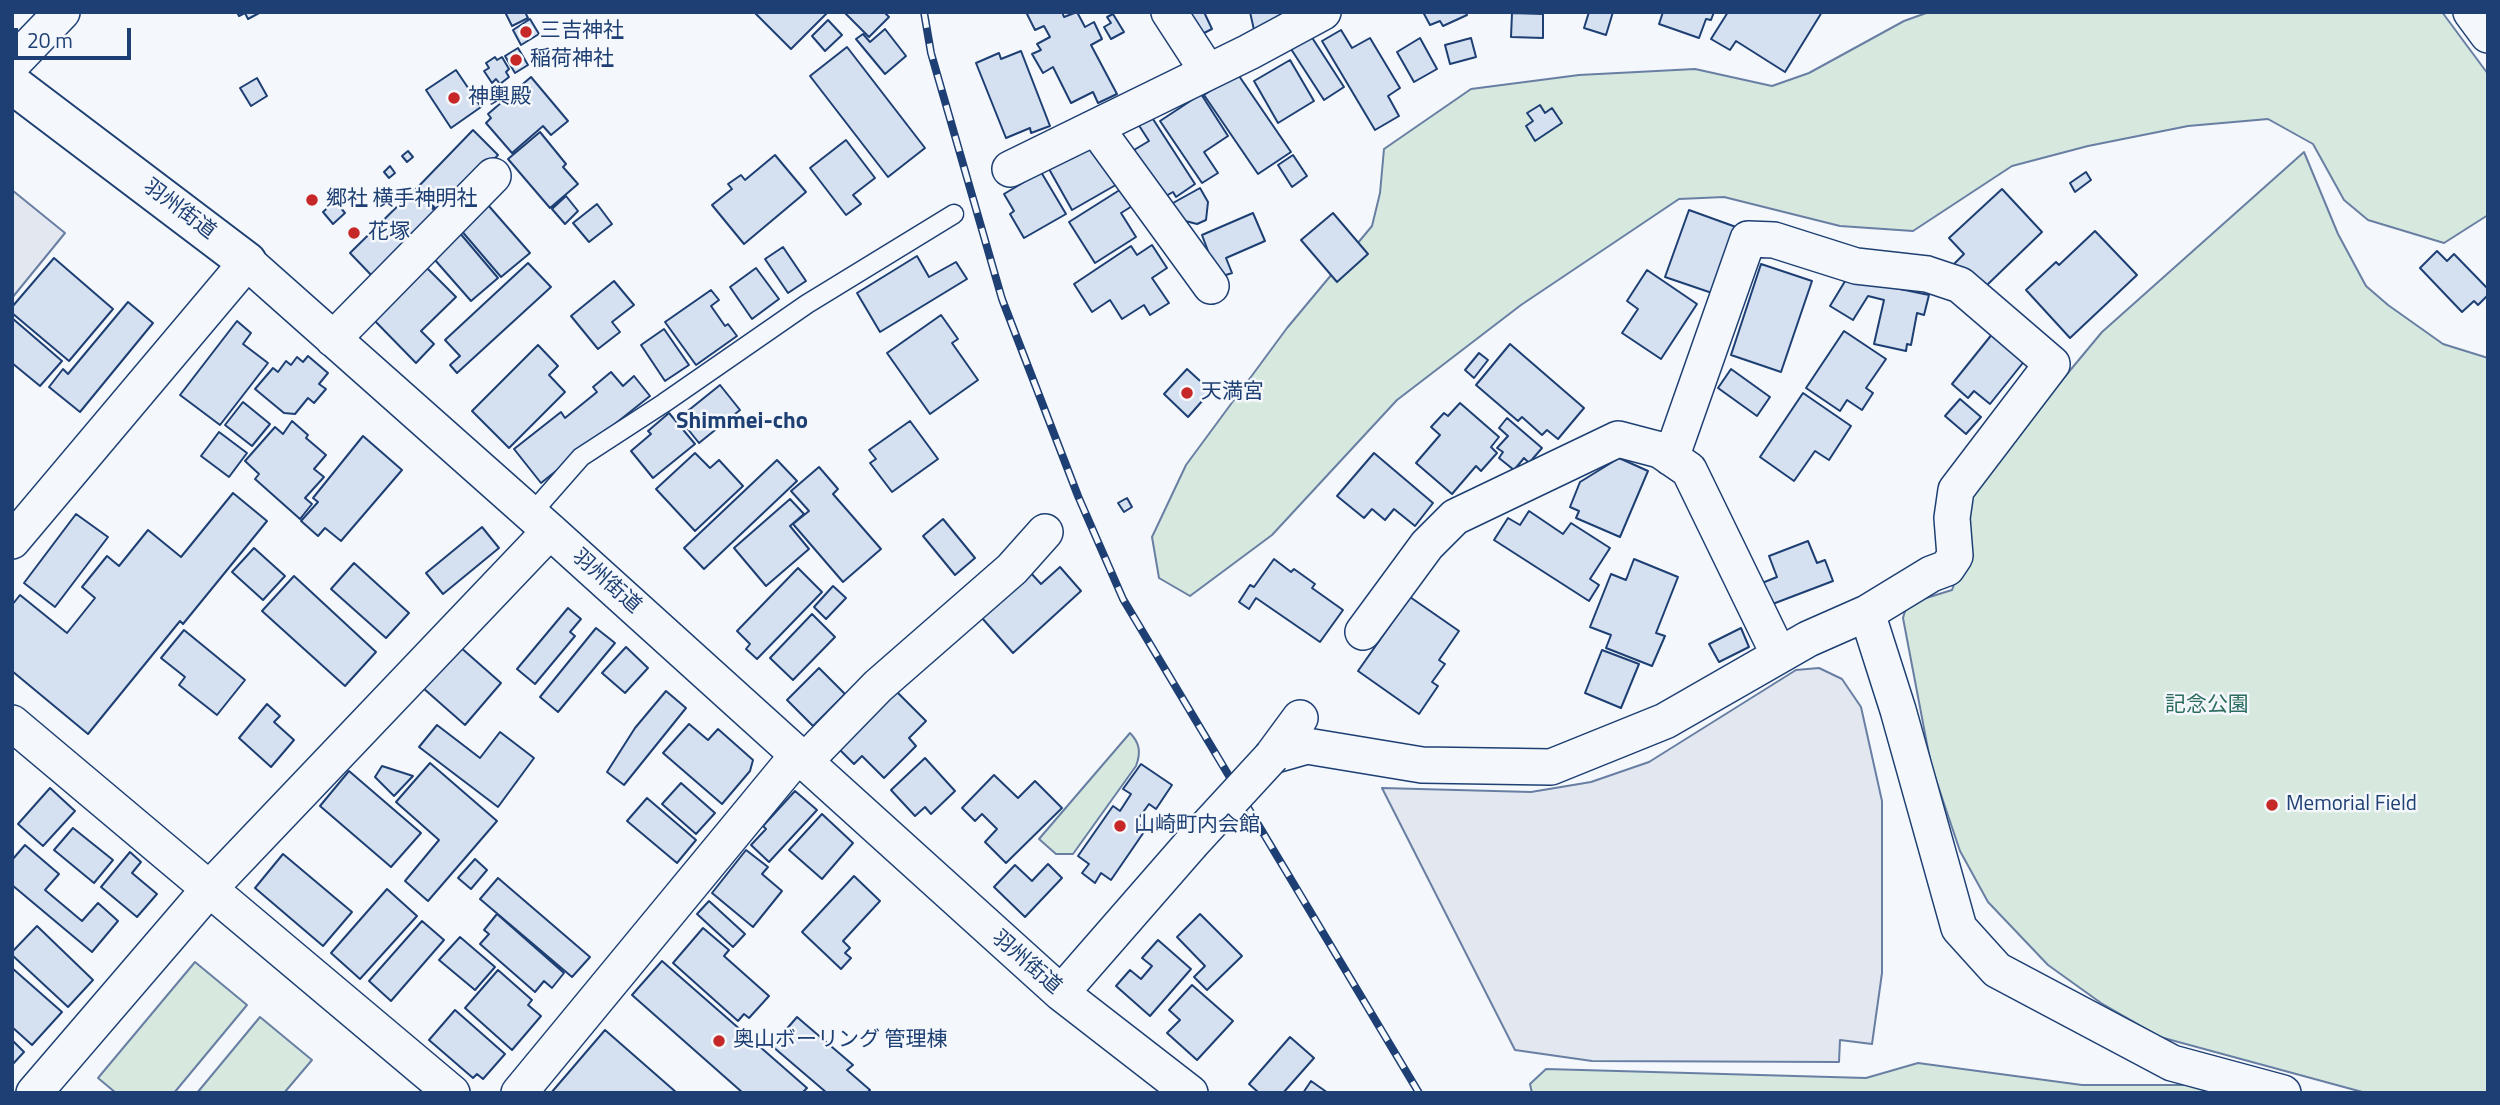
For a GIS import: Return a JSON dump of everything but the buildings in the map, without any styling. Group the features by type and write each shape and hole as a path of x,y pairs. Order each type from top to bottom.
{"street":[{"path":"12,64 62,12"},
{"path":"1169,12 1208,72"},
{"path":"1010,169 1323,12"},
{"path":"2471,12 2488,34"},
{"name":"羽州街道","path":"12,84 247,262 540,522 1061,993 1190,1093"},
{"path":"1096,128 1211,286"},
{"path":"333,339 494,176"},
{"path":"1272,756 1307,746 1422,765 1551,767 1665,721 1808,639 1867,613 1931,574 1947,568 1955,556 1952,518 1956,490 2052,364 1959,285 1927,274 1856,266 1774,240 1748,239 1671,458"},
{"path":"12,541 247,262"},
{"path":"1363,632 1427,545 1455,517 1618,439 1660,450 1689,470 1779,655"},
{"path":"34,1093 209,888 540,522"},
{"path":"519,1093 800,759 878,686 1012,569 1045,532"},
{"path":"1867,613 1898,710 1959,928 1997,970 2172,1063 2283,1093"},
{"path":"1061,993 1272,756 1300,718"},
{"path":"12,723 452,1093"}],"lane":[{"path":"540,522 581,457 807,304 954,214"}],"green space":[{"path":"1929,12 2442,12 2488,74 2488,215 2444,243 2368,220 2344,200 2313,144 2268,119 2188,126 2088,146 2012,166 1913,231 1840,226 1724,197 1679,199 1521,305 1397,400 1272,535 1190,596 1159,578 1152,537 1186,465 1287,328 1372,226 1380,193 1384,149 1471,89 1579,75 1695,69 1772,86 1809,73 1904,21"},
{"name":"記念公園","path":"2304,152 2338,234 2366,286 2443,344 2488,358 2488,1093 2366,1093 2160,1037 2101,1003 2048,965 1988,902 1960,851 1931,765 1903,618 1907,604 1952,590 1968,546 1966,493 2102,332"},
{"path":"1130,733 1139,748 1136,766 1073,854 1056,854 1039,839"},
{"path":"195,962 247,1005 174,1093 116,1093 98,1078"},
{"path":"260,1017 312,1060 284,1093 197,1093"},
{"path":"1918,1063 2082,1085 2192,1085 2211,1093 1532,1093 1530,1084 1546,1069 1866,1078"}],"shaded area":[{"path":"12,190 65,233 12,298"},
{"path":"1819,668 1842,679 1861,707 1882,801 1882,973 1872,1044 1840,1040 1839,1062 1592,1061 1515,1050 1382,788 1531,792 1591,782 1649,762 1796,670"}],"railway":[{"path":"924,12 931,53 1002,299 1078,496 1123,599 1419,1093"}],"place":[{"name":"三吉神社","path":"526,32"},
{"name":"稲荷神社","path":"516,60"},
{"name":"神輿殿","path":"454,98"},
{"name":"郷社 横手神明社","path":"312,200"},
{"name":"花塚","path":"354,233"},
{"name":"天満宮","path":"1187,393"},
{"name":"Memorial Field","path":"2272,805"},
{"name":"山崎町内会館","path":"1120,826"},
{"name":"奥山ボーリング 管理棟","path":"719,1041"}],"district":[{"name":"Shimmei-cho","path":"742,422"}]}
